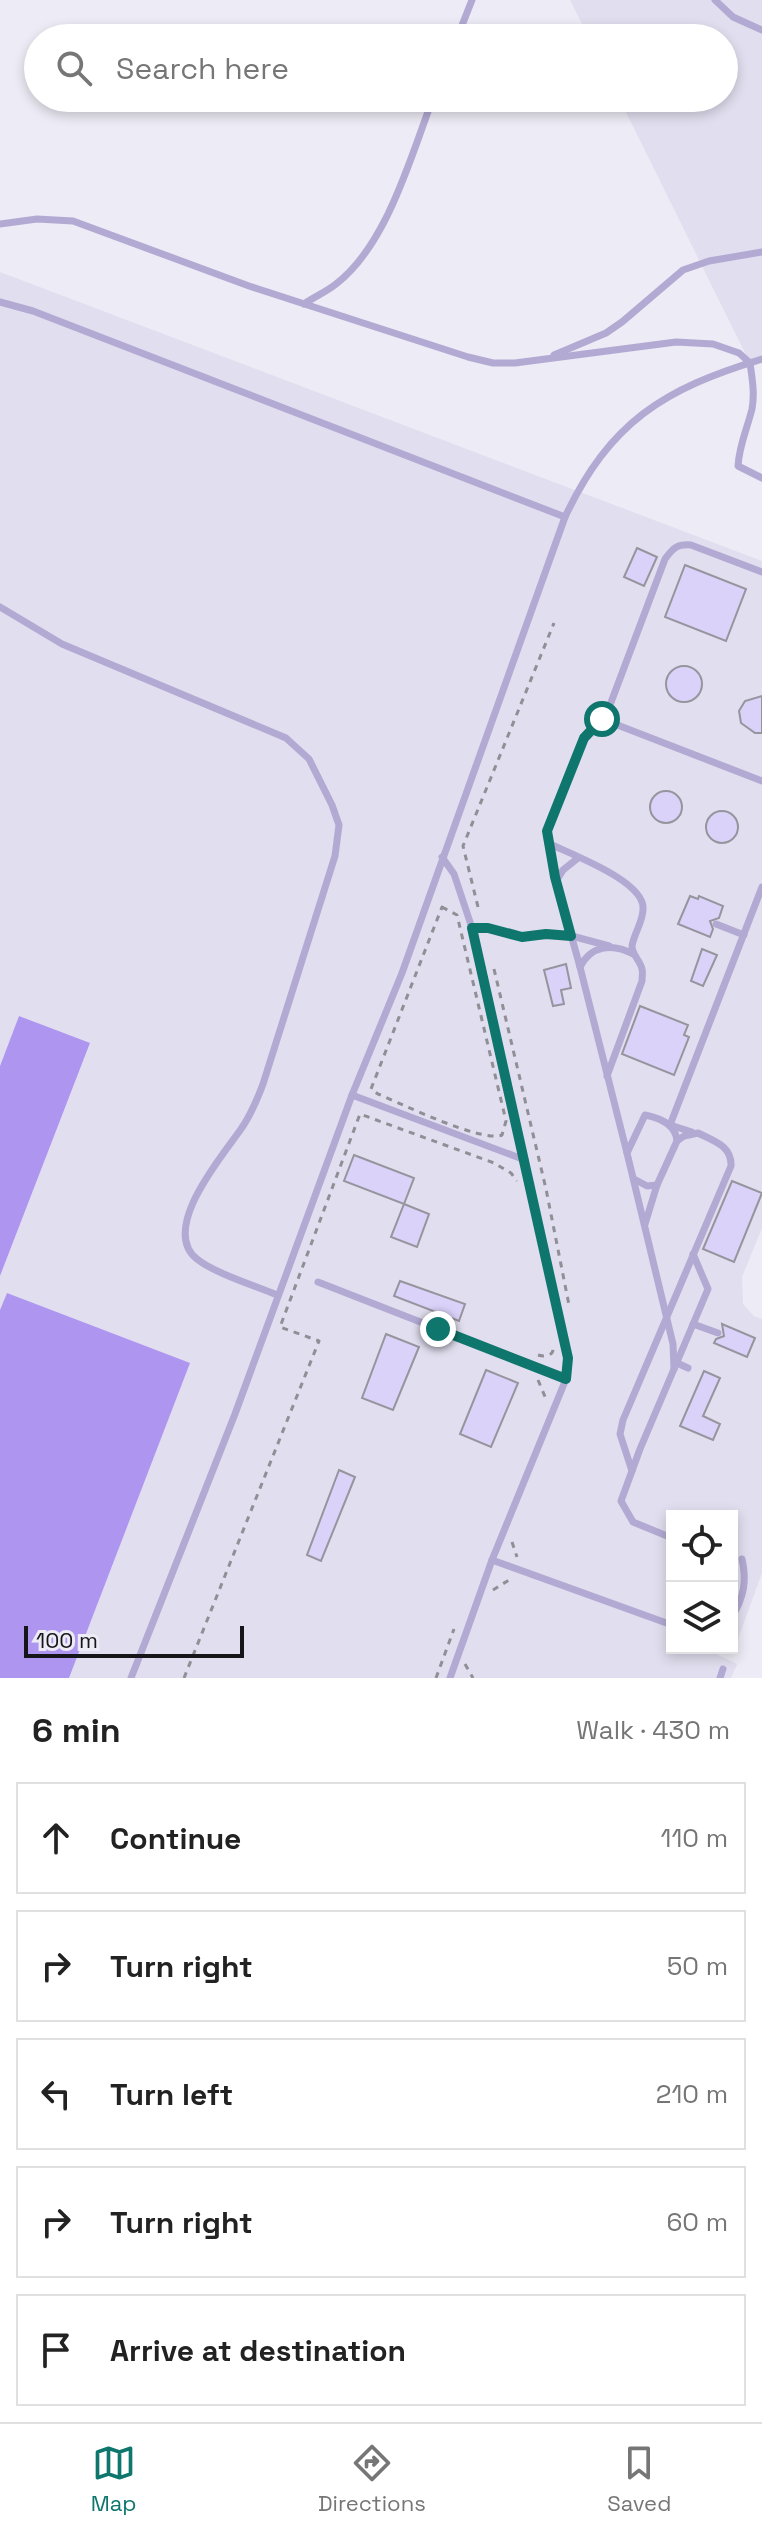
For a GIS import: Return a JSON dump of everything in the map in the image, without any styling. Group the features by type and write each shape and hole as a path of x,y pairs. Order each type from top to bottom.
{"lane":[{"path":"463,24 472,0"},
{"path":"715,0 733,17 762,30"},
{"path":"304,304 336,285 357,264 380,228 395,196 428,112"},
{"path":"0,224 37,219 73,221 304,304 493,363 676,342 713,344 739,353 750,363 754,392 739,449 738,466 762,478"},
{"path":"545,359 606,333 683,270 709,261 762,252"},
{"path":"0,302 33,311 565,517"},
{"path":"131,1678 235,1414 352,1095 402,973 565,517 601,455 626,428 676,391 699,379 762,359"},
{"path":"675,1366 645,1224 556,881 547,831 584,738 602,719 652,590 673,548 691,545 762,572"},
{"path":"0,607 62,644 286,738 309,759 332,805 339,825 335,856 256,1106 197,1193 191,1204 187,1225 188,1248 197,1259 277,1295"},
{"path":"602,719 762,781"},
{"path":"548,843 613,875 639,895 643,911 632,947 642,968 642,981 607,1076"},
{"path":"442,857 454,874 472,928 568,1358 566,1379 492,1560 450,1678"},
{"path":"556,881 563,870 578,858"},
{"path":"670,1125 762,887"},
{"path":"716,924 744,935"},
{"path":"472,928 522,937 546,934 571,936 633,954"},
{"path":"580,967 590,953 611,946"},
{"path":"352,1095 525,1160"},
{"path":"627,1153 645,1115 720,1144 731,1159 731,1166 666,1316 620,1434 632,1471"},
{"path":"645,1224 657,1185 677,1141 677,1135 670,1125"},
{"path":"677,1141 694,1133"},
{"path":"632,1178 647,1186 657,1185"},
{"path":"666,1536 633,1522 621,1501 708,1289 693,1253"},
{"path":"318,1282 566,1379"},
{"path":"693,1324 718,1333"},
{"path":"675,1366 688,1368"},
{"path":"738,1604 745,1588 746,1574 742,1559"},
{"path":"492,1560 666,1623"},
{"path":"720,1678 723,1669"}],"path":[{"path":"483,928 463,846 554,623"},
{"path":"442,907 457,915 506,1121 502,1135 494,1138 371,1089 442,907"},
{"path":"493,968 546,1189 570,1313"},
{"path":"184,1678 319,1341"},
{"path":"492,1594 494,1589 509,1580 519,1580 526,1562 515,1555 513,1535"},
{"path":"466,1659 465,1664 473,1678"}],"shaded area":[{"path":"570,0 762,0 762,359 750,363 626,112 738,112 738,24 582,24"},
{"path":"0,272 762,561 762,1228 742,1277 743,1304 754,1316 762,1319 762,1573 738,1639 738,1510 666,1510 666,1654 716,1654 737,1664 731,1678 69,1678 189,1364 7,1293 0,1310 0,1276 90,1044 19,1016 0,1066"},
{"path":"19,1016 90,1043 0,1276 0,1066"},
{"path":"7,1293 190,1363 69,1678 0,1678 0,1310"}],"building":[{"path":"637,548 657,557 644,586 624,577"},
{"path":"685,565 746,589 726,641 665,617"},
{"path":"684,666 697,671 702,684 697,697 684,702 671,697 666,684 671,671"},
{"path":"762,696 762,733 755,733 741,723 739,711 745,701"},
{"path":"666,791 677,796 682,807 677,818 666,823 655,818 650,807 655,796"},
{"path":"722,811 733,816 738,827 733,838 722,843 711,838 706,827 711,816"},
{"path":"690,896 698,899 699,896 723,906 719,918 710,921 713,929 710,937 678,924"},
{"path":"702,949 717,955 703,986 691,981"},
{"path":"566,964 571,988 561,990 564,1004 553,1006 544,970"},
{"path":"640,1006 688,1025 684,1035 689,1037 674,1075 622,1054"},
{"path":"354,1155 414,1178 404,1204 344,1181"},
{"path":"732,1181 762,1193 734,1262 703,1249"},
{"path":"404,1204 429,1214 417,1247 391,1237"},
{"path":"400,1281 465,1304 459,1321 394,1296"},
{"path":"722,1324 755,1338 747,1357 714,1343 724,1336"},
{"path":"386,1334 419,1347 393,1410 362,1398"},
{"path":"486,1370 518,1383 491,1447 460,1434"},
{"path":"704,1371 720,1378 703,1416 720,1424 713,1440 680,1426"},
{"path":"339,1470 355,1477 321,1561 307,1555"}],"route":[{"path":"438,1329 566,1379 568,1358 472,928 488,928 522,937 546,934 571,936 555,877 547,831 584,738 602,719"}]}
